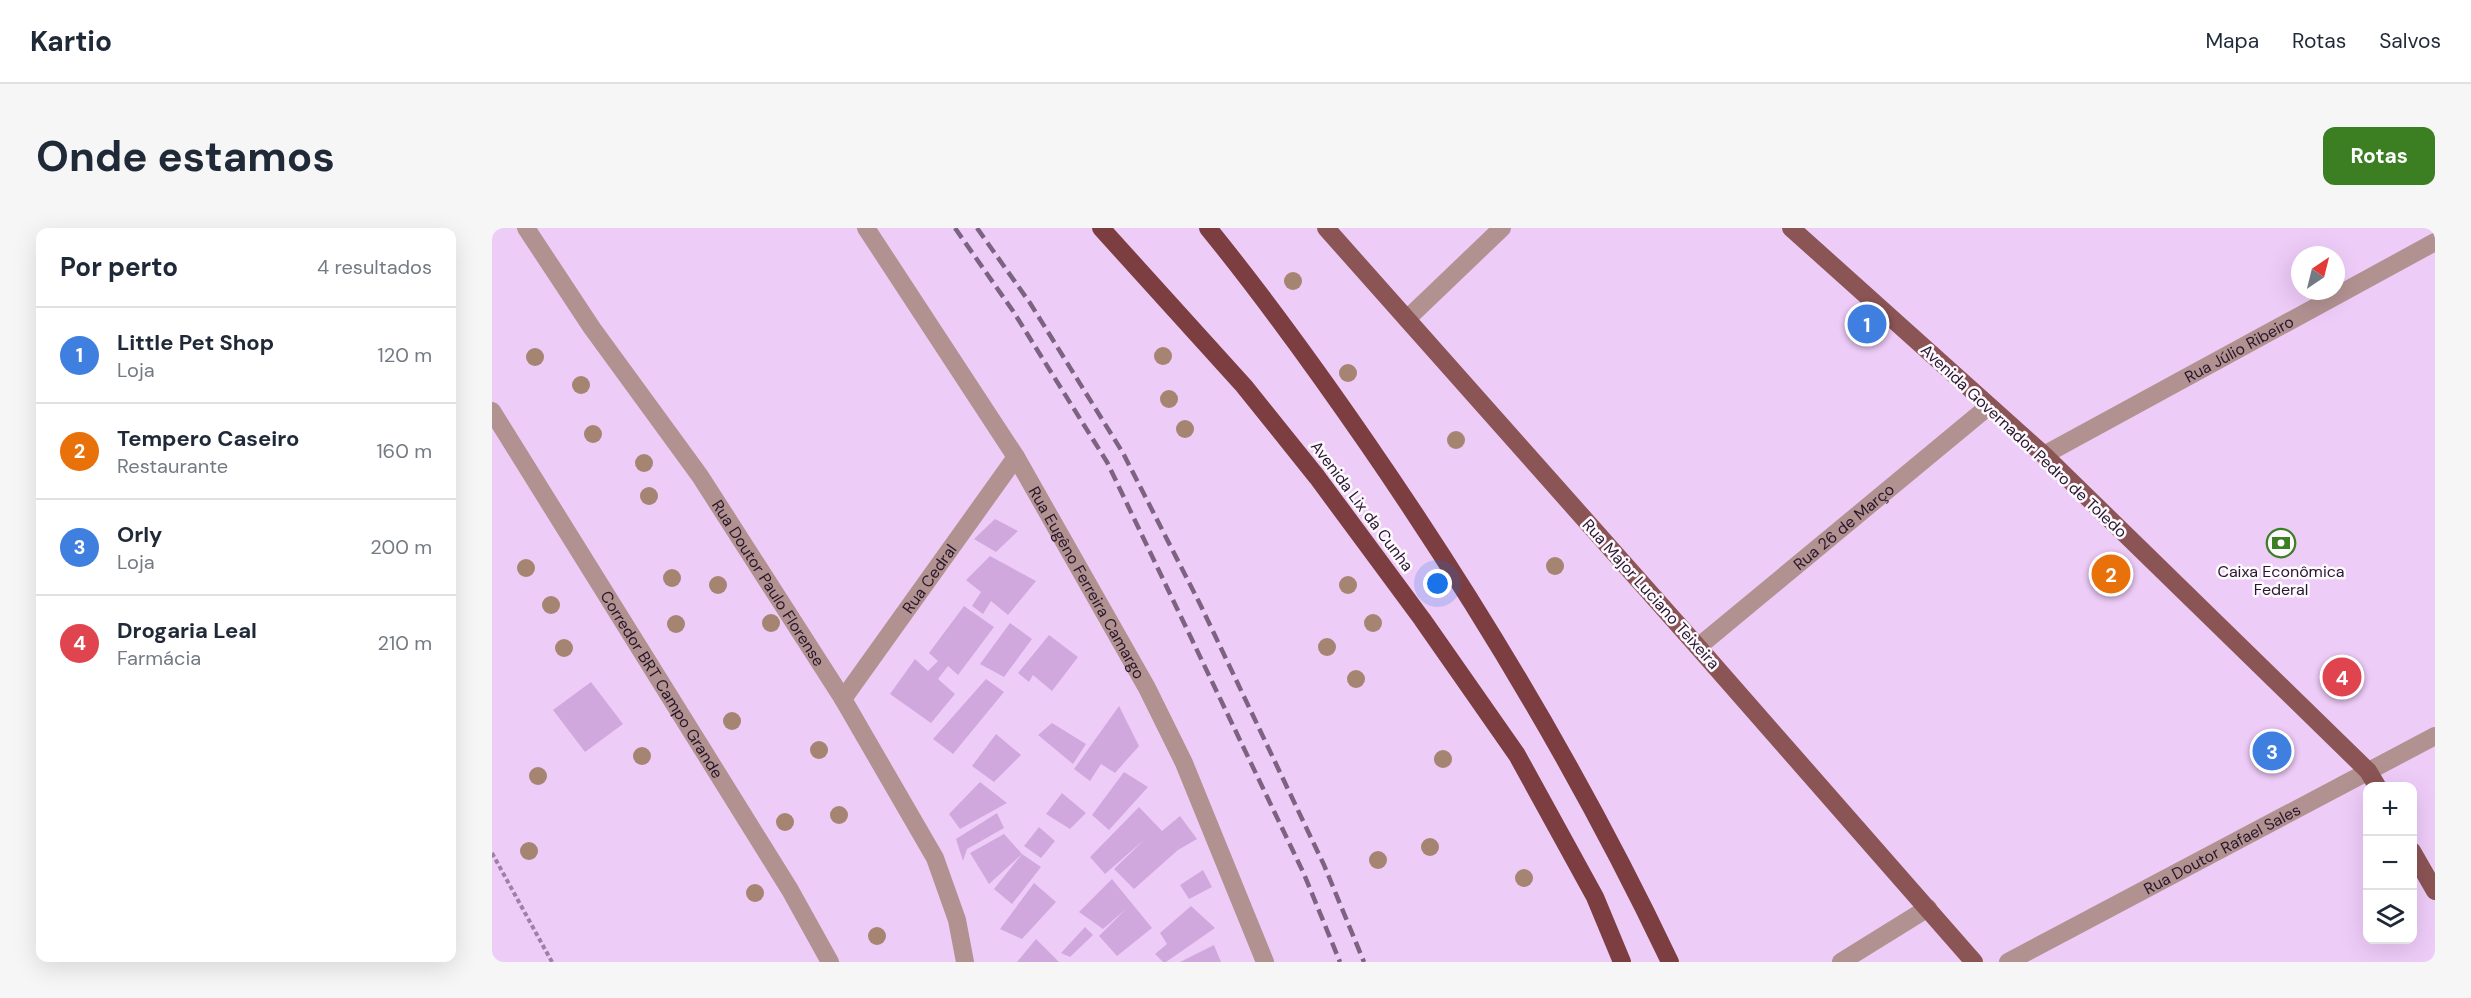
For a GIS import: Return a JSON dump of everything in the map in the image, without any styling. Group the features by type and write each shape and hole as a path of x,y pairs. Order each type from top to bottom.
{"highway":[{"name":"Avenida Lix da Cunha","path":"1101,228 1244,386 1317,477 1422,619 1517,755 1595,897 1622,962"},
{"path":"1208,228 1256,286 1314,366 1409,504 1487,627 1605,830 1670,962"}],"main road":[{"name":"Rua Major Luciano Teixeira","path":"1326,228 1974,962"},
{"name":"Avenida Governador Pedro de Toledo","path":"1791,228 2044,455 2373,779"},
{"path":"2417,860 2435,891"}],"street":[{"name":"Rua Doutor Paulo Florense","path":"526,228 592,328 700,476 843,699 935,858 957,920 965,962"},
{"name":"Rua Eugêno Ferreira Camargo","path":"866,228 1016,457 1147,688 1179,752 1265,962"},
{"path":"1407,319 1502,228"},
{"name":"Rua Júlio Ribeiro","path":"2044,455 2435,242"},
{"name":"Rua 26 de Março","path":"1698,647 1989,406"},
{"name":"Corredor BRT Campo Grande","path":"492,411 790,890 830,962"},
{"name":"Rua Cedral","path":"843,699 1016,457"},
{"name":"Rua Doutor Rafael Sales","path":"2008,962 2373,779 2435,736"},
{"path":"1841,962 1928,908"}],"path":[{"path":"492,853 552,962"}],"building":[{"path":"995,519 1018,531 996,552 974,539"},
{"path":"990,556 1036,581 1008,615 991,601 983,614 972,606 981,592 966,580"},
{"path":"964,606 994,627 958,675 948,666 938,679 955,694 931,723 890,694 915,659 928,671 938,661 929,653"},
{"path":"1010,623 1032,639 1004,677 980,664"},
{"path":"1049,635 1078,657 1052,691 1033,675 1029,682 1018,673"},
{"path":"986,679 1004,692 953,754 933,739"},
{"path":"591,682 623,724 585,752 553,710"},
{"path":"1119,706 1139,746 1115,773 1101,764 1090,781 1074,769"},
{"path":"1052,723 1086,744 1073,764 1038,735"},
{"path":"996,734 1021,755 994,782 972,766"},
{"path":"1124,772 1148,787 1109,830 1092,815"},
{"path":"980,782 1007,803 960,829 949,814"},
{"path":"1062,793 1086,813 1070,829 1046,814"},
{"path":"1139,807 1162,831 1180,816 1197,839 1178,850 1134,889 1114,869 1145,839 1105,874 1090,857"},
{"path":"997,813 1004,828 967,849 963,861 956,839"},
{"path":"1039,827 1055,841 1041,858 1024,846"},
{"path":"1004,834 1022,854 989,884 970,853"},
{"path":"1022,854 1041,867 1012,904 994,889"},
{"path":"1203,870 1212,887 1189,899 1180,885"},
{"path":"1112,879 1152,928 1117,956 1099,936 1126,909 1103,929 1079,912"},
{"path":"1034,883 1056,902 1022,939 1000,929"},
{"path":"1191,906 1215,928 1163,962 1155,954 1167,944 1160,933"},
{"path":"1085,927 1093,935 1070,957 1061,953"},
{"path":"1036,939 1059,962 1017,962"},
{"path":"1214,945 1221,962 1180,962"}],"railway":[{"path":"955,228 1013,311 1107,462 1304,874 1340,962"},
{"path":"977,228 1030,303 1123,453 1200,604 1324,865 1364,962"}],"place":[{"name":"Little Pet Shop","path":"1867,324"},
{"name":"Caixa Econômica Federal","path":"2281,543"},
{"name":"Tempero Caseiro","path":"2111,574"},
{"name":"Drogaria Leal","path":"2342,677"},
{"name":"Orly","path":"2272,751"}]}
